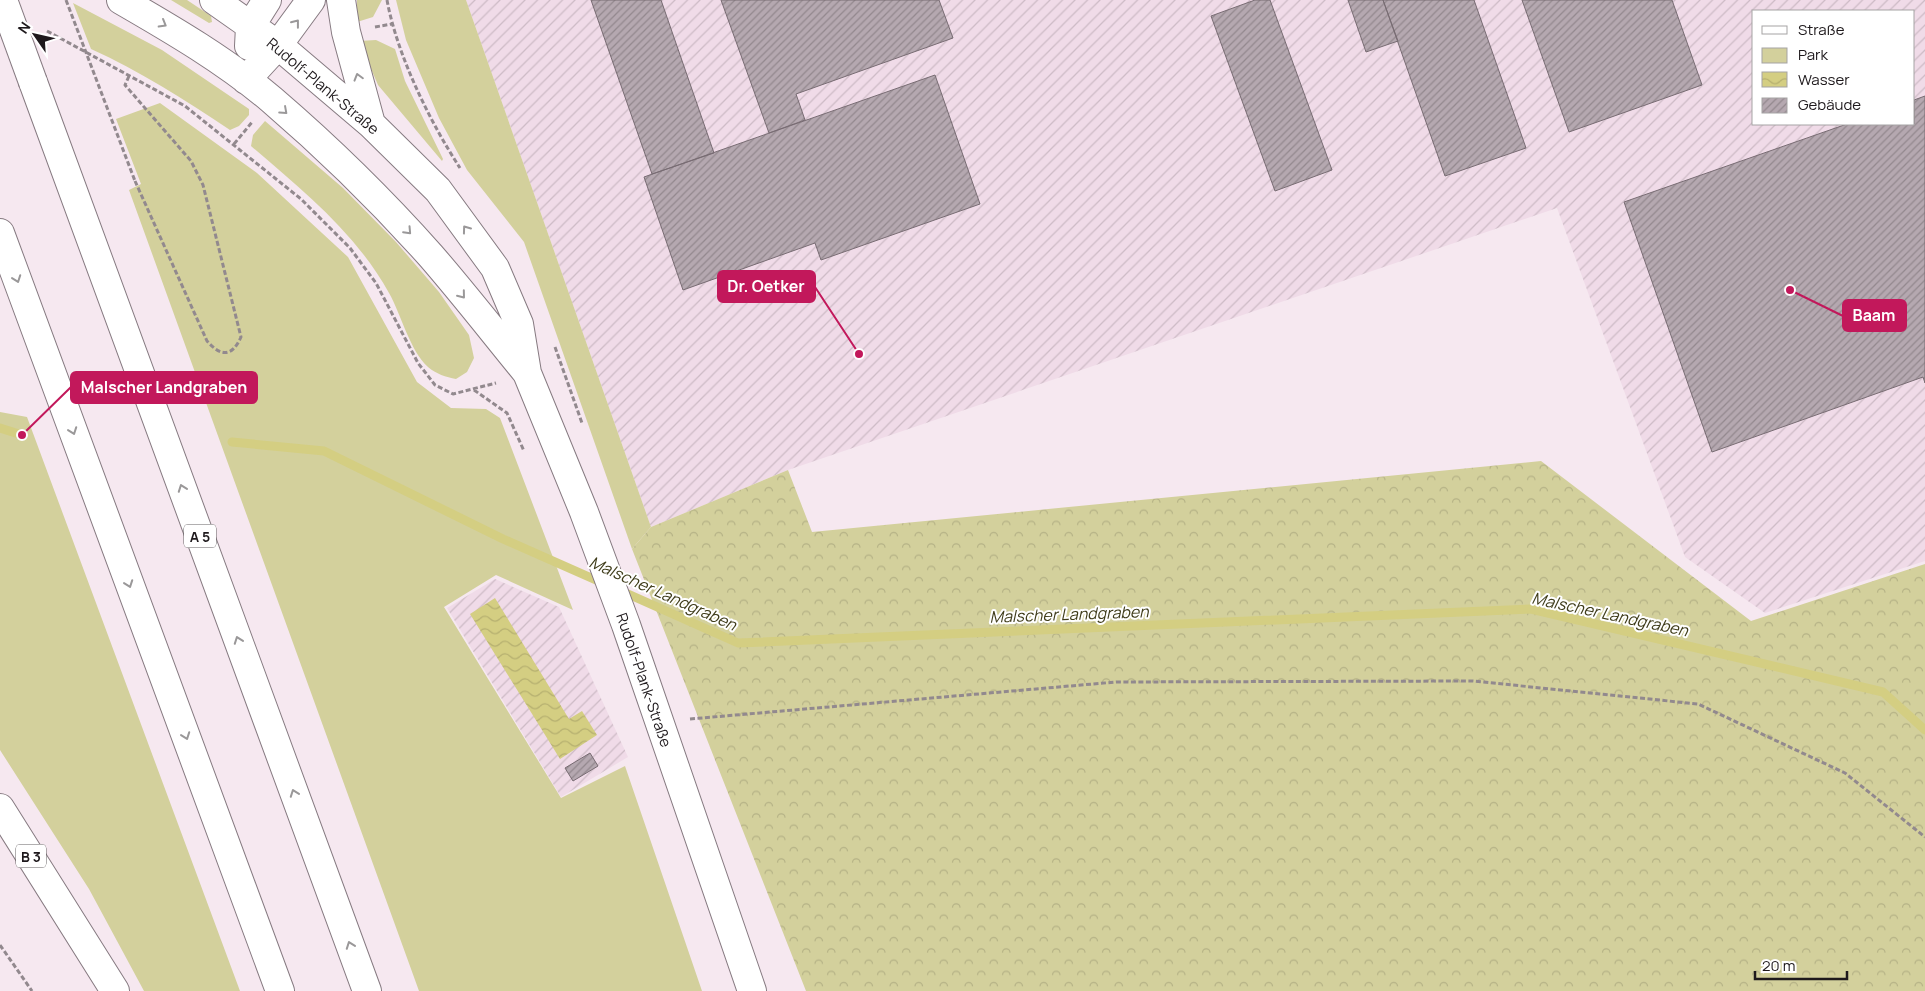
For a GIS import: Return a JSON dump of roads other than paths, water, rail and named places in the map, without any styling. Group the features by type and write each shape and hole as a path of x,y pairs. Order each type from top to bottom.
{"main road":[{"name":"A 5","path":"3,0 367,991"},
{"name":"Rudolf-Plank-Straße","path":"121,0 186,37 246,80 285,112 384,206 432,257 527,373"},
{"name":"Rudolf-Plank-Straße","path":"214,0 278,45 371,124 438,190 495,268 519,324 527,373 626,625 752,991"},
{"path":"246,80 250,27 267,0"},
{"path":"246,80 278,45 310,0"},
{"path":"341,0 346,32 371,124"},
{"path":"0,233 280,991"},
{"name":"B 3","path":"0,808 115,991"}],"water":[{"path":"495,598 569,719 582,711 597,735 560,759 470,614"}],"waterway":[{"name":"Malscher Landgraben","path":"0,428 22,435"},
{"name":"Malscher Landgraben","path":"232,442 324,451 503,539 605,584"},
{"name":"Malscher Landgraben","path":"619,590 738,643 1531,609 1883,692 1925,730"}],"place":[{"name":"Baam","path":"1790,290"},
{"name":"Dr. Oetker","path":"859,354"},
{"name":"Malscher Landgraben","path":"22,435"}]}
